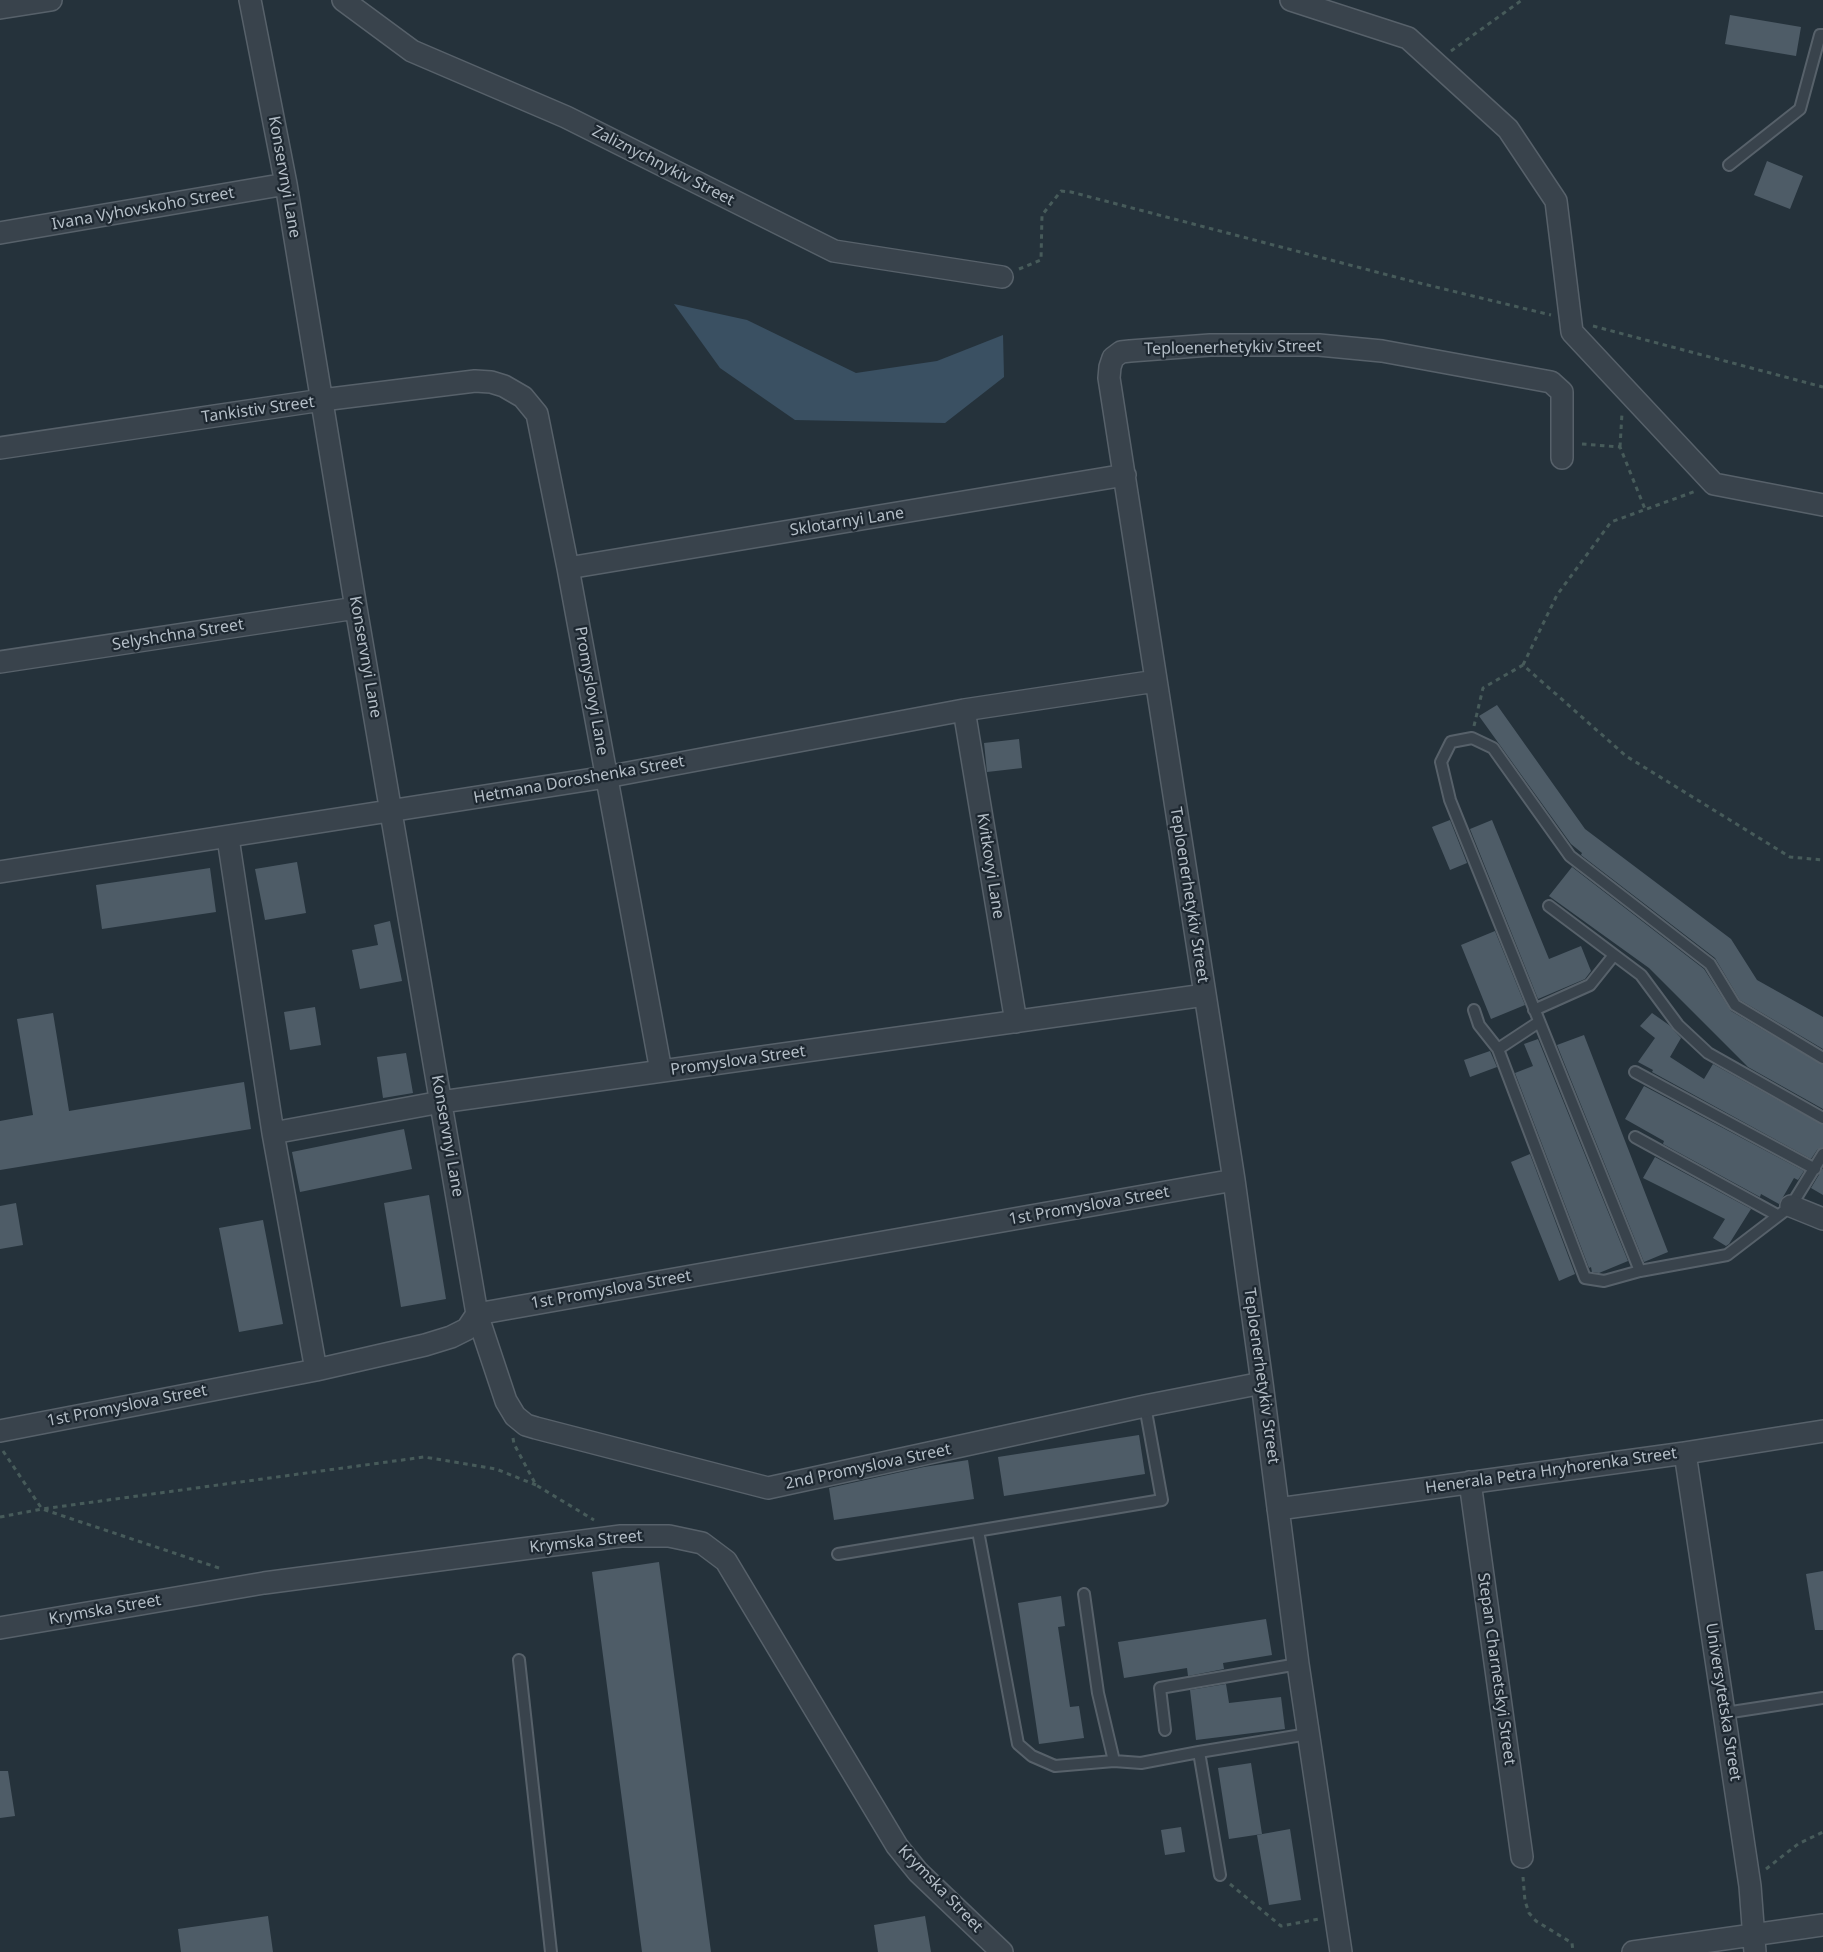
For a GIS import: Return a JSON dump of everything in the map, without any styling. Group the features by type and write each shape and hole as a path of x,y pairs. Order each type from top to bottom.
{"street":[{"path":"0,8 51,0"},
{"name":"Konservnyi Lane","path":"250,0 286,184 477,1314"},
{"name":"Zaliznychnykiv Street","path":"343,0 412,51 566,117 834,251 1002,277"},
{"path":"1291,0 1408,38 1508,129 1556,201 1572,332 1714,484 1823,505"},
{"name":"Ivana Vyhovskoho Street","path":"0,233 286,184"},
{"name":"Teploenerhetykiv Street","path":"1341,1952 1298,1664 1234,1180 1109,378 1113,358 1121,352 1130,351 1210,345 1318,345 1382,351 1551,382 1562,392 1562,451"},
{"name":"Tankistiv Street","path":"0,448 322,400 475,381 491,382 515,391"},
{"name":"Promyslovyi Lane","path":"515,391 537,414 662,1071"},
{"name":"Sklotarnyi Lane","path":"568,568 1125,475"},
{"name":"Selyshchna Street","path":"0,663 356,608"},
{"name":"Hetmana Doroshenka Street","path":"0,873 606,777 964,710 1156,681"},
{"name":"Kvitkovyi Lane","path":"964,710 1016,1022"},
{"path":"228,838 273,1133 316,1370"},
{"name":"Promyslova Street","path":"273,1133 441,1102 1205,995"},
{"name":"1st Promyslova Street","path":"0,1431 316,1370 425,1345 467,1329 477,1314 1234,1180"},
{"path":"1784,1210 1823,1219"},
{"name":"2nd Promyslova Street","path":"477,1314 506,1401 515,1416 526,1425 768,1488 1145,1406 1262,1383"},
{"name":"Henerala Petra Hryhorenka Street","path":"1278,1509 1685,1453 1823,1431"},
{"name":"Universytetska Street","path":"1685,1453 1750,1886 1754,1944"},
{"name":"Stepan Charnetskyi Street","path":"1470,1482 1522,1857"},
{"name":"Krymska Street","path":"0,1628 264,1583 621,1536 669,1536 702,1543 726,1561 897,1846 918,1872 1002,1952"},
{"path":"1633,1952 1754,1944 1823,1925"}],"lane":[{"path":"1729,165 1800,109 1820,35 1823,35"},
{"path":"1640,1271 1450,800 1441,762 1451,742 1472,738 1493,748 1570,856 1710,964 1735,1005 1823,1058"},
{"path":"1549,906 1641,975 1678,1025 1708,1053 1823,1118"},
{"path":"1534,1010 1590,985 1614,955"},
{"path":"1474,1010 1479,1025 1498,1048 1585,1278 1604,1281 1640,1271 1727,1255 1784,1210 1815,1169 1823,1154"},
{"path":"1498,1048 1539,1022"},
{"path":"1635,1071 1815,1169"},
{"path":"1635,1137 1784,1210"},
{"path":"838,1554 1162,1500 1145,1406"},
{"path":"978,1531 1018,1744 1032,1756 1055,1766 1114,1761 1141,1763 1308,1734"},
{"path":"1084,1594 1098,1693 1114,1761"},
{"path":"519,1660 551,1952"},
{"path":"1165,1730 1160,1688 1298,1664"},
{"path":"1725,1713 1823,1698"},
{"path":"1199,1752 1220,1875"}],"path":[{"path":"1434,62 1522,0"},
{"path":"1002,277 1041,260 1042,215 1060,191 1071,192 1823,387"},
{"path":"1624,388 1620,447 1645,509"},
{"path":"1562,451 1620,447"},
{"path":"1472,738 1483,688 1523,665 1557,595 1611,522 1714,484"},
{"path":"1523,665 1626,756 1790,857 1823,860"},
{"path":"512,1433 514,1444 536,1485"},
{"path":"0,1447 42,1509 231,1572"},
{"path":"0,1517 42,1509 424,1457 496,1469 536,1485 621,1536"},
{"path":"1750,1886 1762,1872 1798,1844 1823,1832"},
{"path":"1522,1857 1525,1901 1529,1913 1536,1921 1572,1943 1573,1952"},
{"path":"1220,1875 1281,1926 1337,1916"}],"water":[{"path":"674,304 747,320 856,373 937,361 1003,335 1004,377 945,423 795,420 720,368"}],"building":[{"path":"1730,15 1801,27 1796,56 1725,44"},
{"path":"1767,161 1803,176 1790,209 1754,195"},
{"path":"1497,705 1585,829 1731,939 1757,980 1823,1017 1823,1049 1740,1000 1715,958 1581,855 1582,853 1571,844 1479,716"},
{"path":"1019,739 1022,768 987,772 984,743"},
{"path":"1450,820 1467,863 1450,870 1432,827"},
{"path":"1492,820 1549,959 1581,946 1591,971 1585,979 1538,999 1470,829"},
{"path":"297,862 306,913 265,920 255,869"},
{"path":"1572,867 1704,969 1731,1011 1823,1065 1823,1109 1748,1067 1649,968 1549,896"},
{"path":"210,868 216,912 102,929 96,885"},
{"path":"390,921 402,981 360,989 352,950 378,945 374,925"},
{"path":"1495,931 1525,1005 1491,1019 1461,945"},
{"path":"315,1007 321,1045 290,1050 284,1012"},
{"path":"53,1013 69,1111 244,1082 251,1129 0,1170 0,1121 33,1115 17,1019"},
{"path":"1652,1013 1669,1025 1681,1038 1670,1057 1704,1079 1713,1064 1823,1125 1823,1147 1817,1150 1811,1159 1652,1072 1653,1070 1638,1062 1655,1038 1640,1026"},
{"path":"1584,1035 1668,1252 1644,1262 1557,1045"},
{"path":"1538,1039 1628,1261 1599,1273 1592,1272 1591,1267 1589,1268 1515,1073 1533,1066 1524,1044"},
{"path":"1490,1051 1497,1067 1470,1077 1464,1060"},
{"path":"406,1053 413,1093 383,1098 377,1057"},
{"path":"1644,1086 1804,1171 1798,1180 1794,1178 1779,1204 1761,1194 1760,1197 1663,1144 1664,1141 1625,1119"},
{"path":"404,1129 412,1169 300,1192 292,1152"},
{"path":"1530,1154 1575,1274 1559,1281 1511,1162"},
{"path":"1655,1157 1751,1209 1729,1244 1726,1246 1713,1238 1725,1219 1643,1178"},
{"path":"1823,1168 1823,1195 1811,1188"},
{"path":"429,1195 446,1299 401,1307 384,1203"},
{"path":"16,1203 23,1245 0,1249 0,1206"},
{"path":"263,1220 283,1324 239,1332 219,1228"},
{"path":"1139,1435 1145,1474 1004,1496 998,1457"},
{"path":"968,1460 974,1499 834,1520 829,1488 924,1467"},
{"path":"659,1562 711,1952 642,1952 592,1572"},
{"path":"1823,1571 1823,1630 1815,1630 1806,1574"},
{"path":"1061,1596 1065,1626 1058,1627 1070,1707 1079,1706 1084,1738 1039,1744 1018,1603"},
{"path":"1266,1619 1272,1655 1223,1663 1224,1669 1188,1676 1187,1668 1124,1678 1118,1642"},
{"path":"1226,1684 1229,1703 1281,1697 1285,1729 1196,1740 1190,1690"},
{"path":"1251,1763 1262,1834 1229,1839 1218,1768"},
{"path":"0,1771 8,1771 15,1816 0,1818"},
{"path":"1181,1827 1185,1852 1165,1855 1161,1830"},
{"path":"1290,1829 1301,1900 1269,1905 1257,1835"},
{"path":"268,1916 273,1952 181,1952 178,1929"},
{"path":"925,1916 931,1952 878,1952 874,1925"}]}
